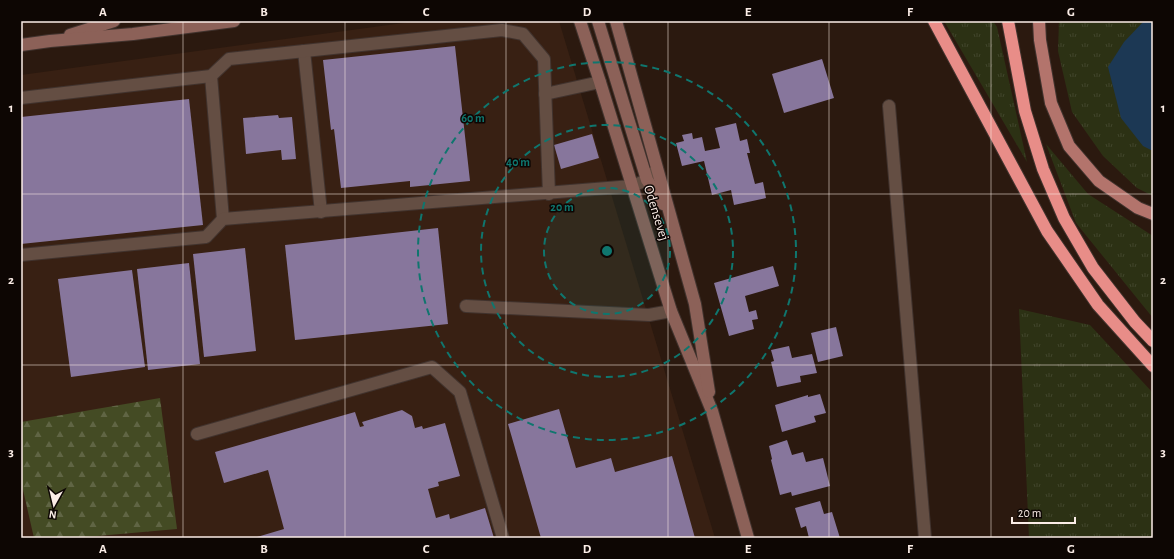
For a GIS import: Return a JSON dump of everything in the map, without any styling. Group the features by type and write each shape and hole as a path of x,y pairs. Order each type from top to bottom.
{"highway":[{"path":"934,21 1047,231 1098,304 1153,366"},
{"path":"1008,21 1025,111 1043,169 1064,218 1093,268 1135,322 1153,341"}],"main road":[{"path":"50,41 114,21"},
{"path":"21,45 133,34 234,21"},
{"name":"Odensevej","path":"580,21 671,311 712,411 748,538"},
{"path":"598,21 647,180 669,212"},
{"name":"Odensevej","path":"616,21 696,304 712,411"},
{"path":"1039,21 1040,40 1051,103 1069,146 1099,181 1138,208 1153,214"}],"lane":[{"path":"21,98 211,76 229,59 502,30 523,34 544,60 549,194"},
{"path":"304,51 321,212"},
{"path":"211,76 223,219"},
{"path":"545,94 600,82"},
{"path":"889,106 925,538"},
{"path":"21,255 206,237 223,219 549,194 632,186 647,180 657,168"},
{"path":"466,306 649,315 671,311"},
{"path":"197,434 432,367 460,392 503,538"}],"shaded area":[{"path":"418,21 559,21 715,538 21,538 21,75"}],"green space":[{"path":"944,21 993,21 997,27 1027,162"},
{"path":"1059,21 1153,21 1153,196 1137,188 1103,156 1072,112 1058,51"},
{"path":"1046,144 1088,194 1153,236 1153,318 1076,223"},
{"path":"1019,309 1090,325 1153,393 1153,538 1029,538"},
{"path":"160,398 177,529 75,538 34,538 21,481 21,422"}],"water":[{"path":"1144,21 1153,21 1153,151 1143,146 1121,118 1108,67 1124,42"}],"building":[{"path":"455,46 470,181 410,187 410,181 341,188 334,129 331,130 323,60"},
{"path":"822,59 834,98 784,113 772,74"},
{"path":"189,99 203,225 21,244 21,117"},
{"path":"278,115 279,118 292,117 296,159 282,160 281,150 246,154 243,118"},
{"path":"736,123 740,141 747,139 750,153 747,153 755,184 763,182 766,198 734,205 731,190 712,195 704,161 682,166 676,143 684,141 682,135 692,133 693,139 702,137 705,151 720,148 715,128"},
{"path":"592,134 599,158 561,169 554,145"},
{"path":"438,228 448,324 295,340 285,245"},
{"path":"245,248 256,351 204,357 193,254"},
{"path":"189,263 200,364 148,370 137,269"},
{"path":"773,266 779,286 745,296 749,312 756,310 758,319 752,320 754,329 729,336 714,283"},
{"path":"132,270 145,367 71,377 58,279"},
{"path":"836,327 843,356 818,362 811,333"},
{"path":"789,346 792,358 812,354 817,373 800,376 801,382 777,387 771,362 774,361 771,350"},
{"path":"820,394 826,413 814,416 816,422 782,432 775,405 808,395 808,397"},
{"path":"559,409 576,468 611,458 615,472 672,456 695,538 541,538 508,424"},
{"path":"402,410 412,416 415,428 422,426 423,429 445,423 460,476 438,482 439,486 428,489 436,518 449,514 450,519 485,508 494,538 257,537 284,529 268,470 224,483 215,452 355,412 360,427 364,426 362,422"},
{"path":"787,440 792,455 803,452 806,462 823,458 830,486 792,496 791,492 780,495 769,446"},
{"path":"820,501 824,514 832,512 840,538 809,538 806,526 801,528 795,508"}]}
